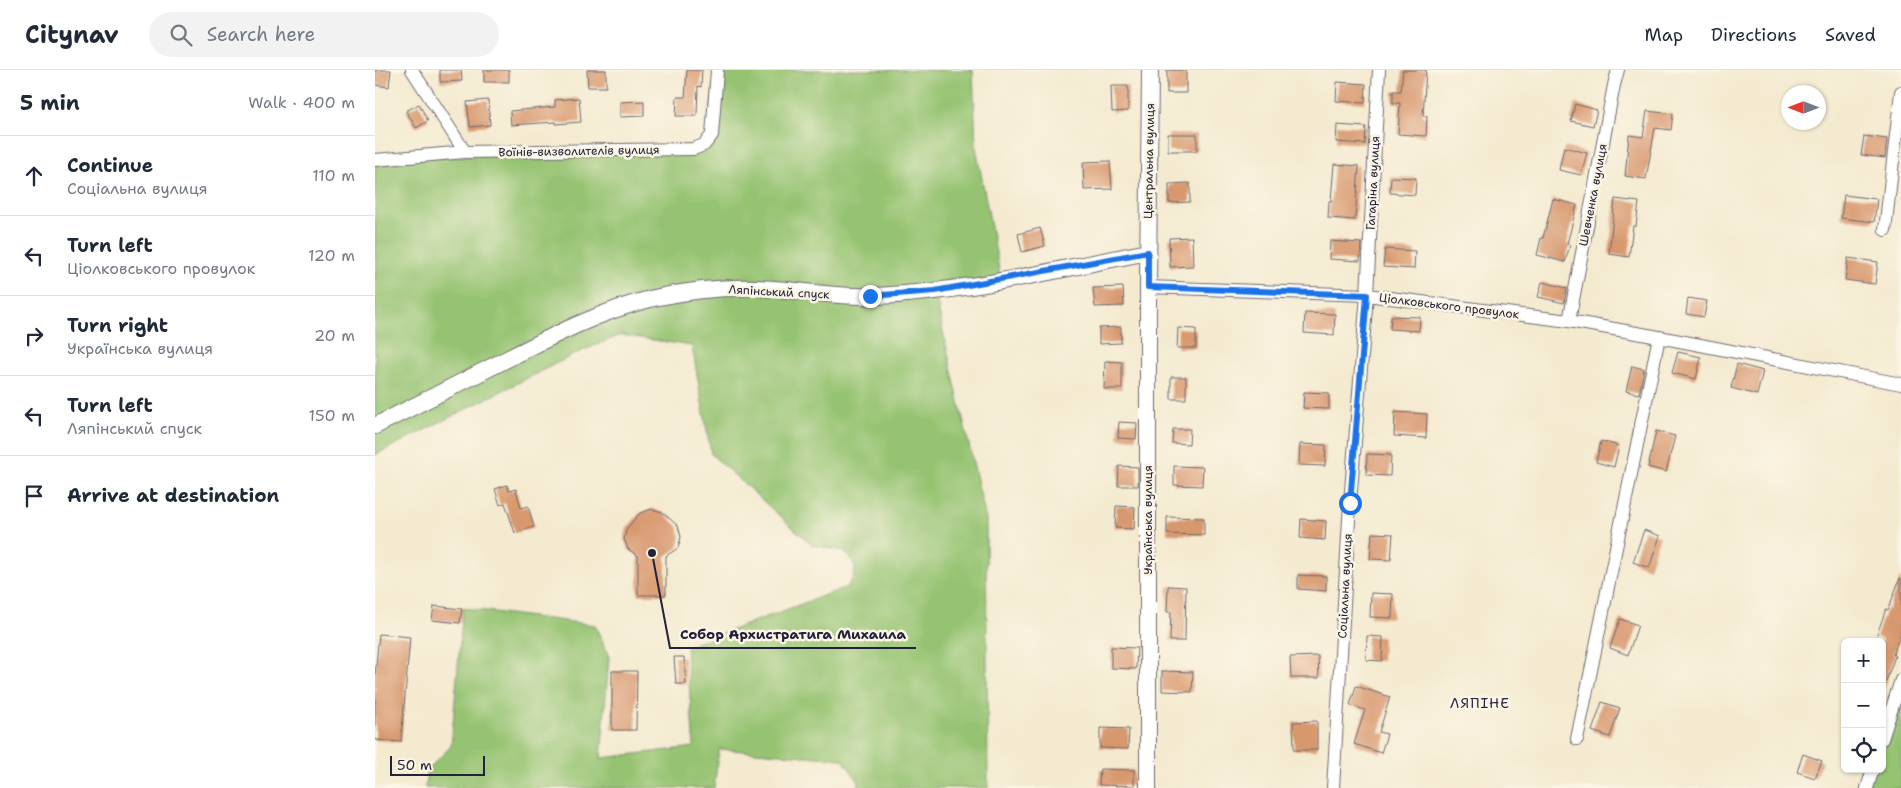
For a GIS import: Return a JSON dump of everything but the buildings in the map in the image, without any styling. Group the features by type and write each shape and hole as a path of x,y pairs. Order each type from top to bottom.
{"street":[{"path":"412,70 465,152"},
{"name":"Воїнів-визволителів вулиця","path":"375,160 465,152 693,149 704,145 712,135 717,70"},
{"name":"Центральна вулиця","path":"1148,252 1150,70"},
{"name":"Гагаріна вулиця","path":"1367,295 1379,70"},
{"name":"Шевченка вулиця","path":"1569,321 1618,70"},
{"path":"1885,230 1901,92"},
{"name":"Українська вулиця","path":"1148,252 1148,788"},
{"name":"Ляпінський спуск","path":"375,426 568,328 609,311 653,298 690,291 728,288 756,288 843,295 902,295 1001,280 1148,252"},
{"name":"Ціолковського провулок","path":"1148,287 1367,295 1569,321 1901,384"},
{"name":"Соціальна вулиця","path":"1333,788 1350,503 1367,295"},
{"path":"1577,739 1659,337"},
{"path":"1886,728 1901,680"},
{"path":"1867,788 1872,773"}],"green space":[{"path":"717,70 973,70 976,147 1001,280 935,291 986,519 988,788 859,788 859,782 842,759 719,749 714,788 425,788 427,770 451,746 463,608 595,625 609,657 601,758 694,747 686,647 847,587 853,578 855,568 851,558 843,551 812,545 711,454 692,346 621,335 577,353 375,455 375,160 704,145"},
{"path":"1901,680 1901,788 1867,788 1872,773 1886,773 1886,727"}],"place":[{"name":"Собор Архистратига Михаила","path":"652,553"}],"district":[{"name":"ЛЯПІНЕ","path":"1480,703"}],"route":[{"path":"870,296 935,291 1148,252 1148,287 1367,295 1350,503"}]}
